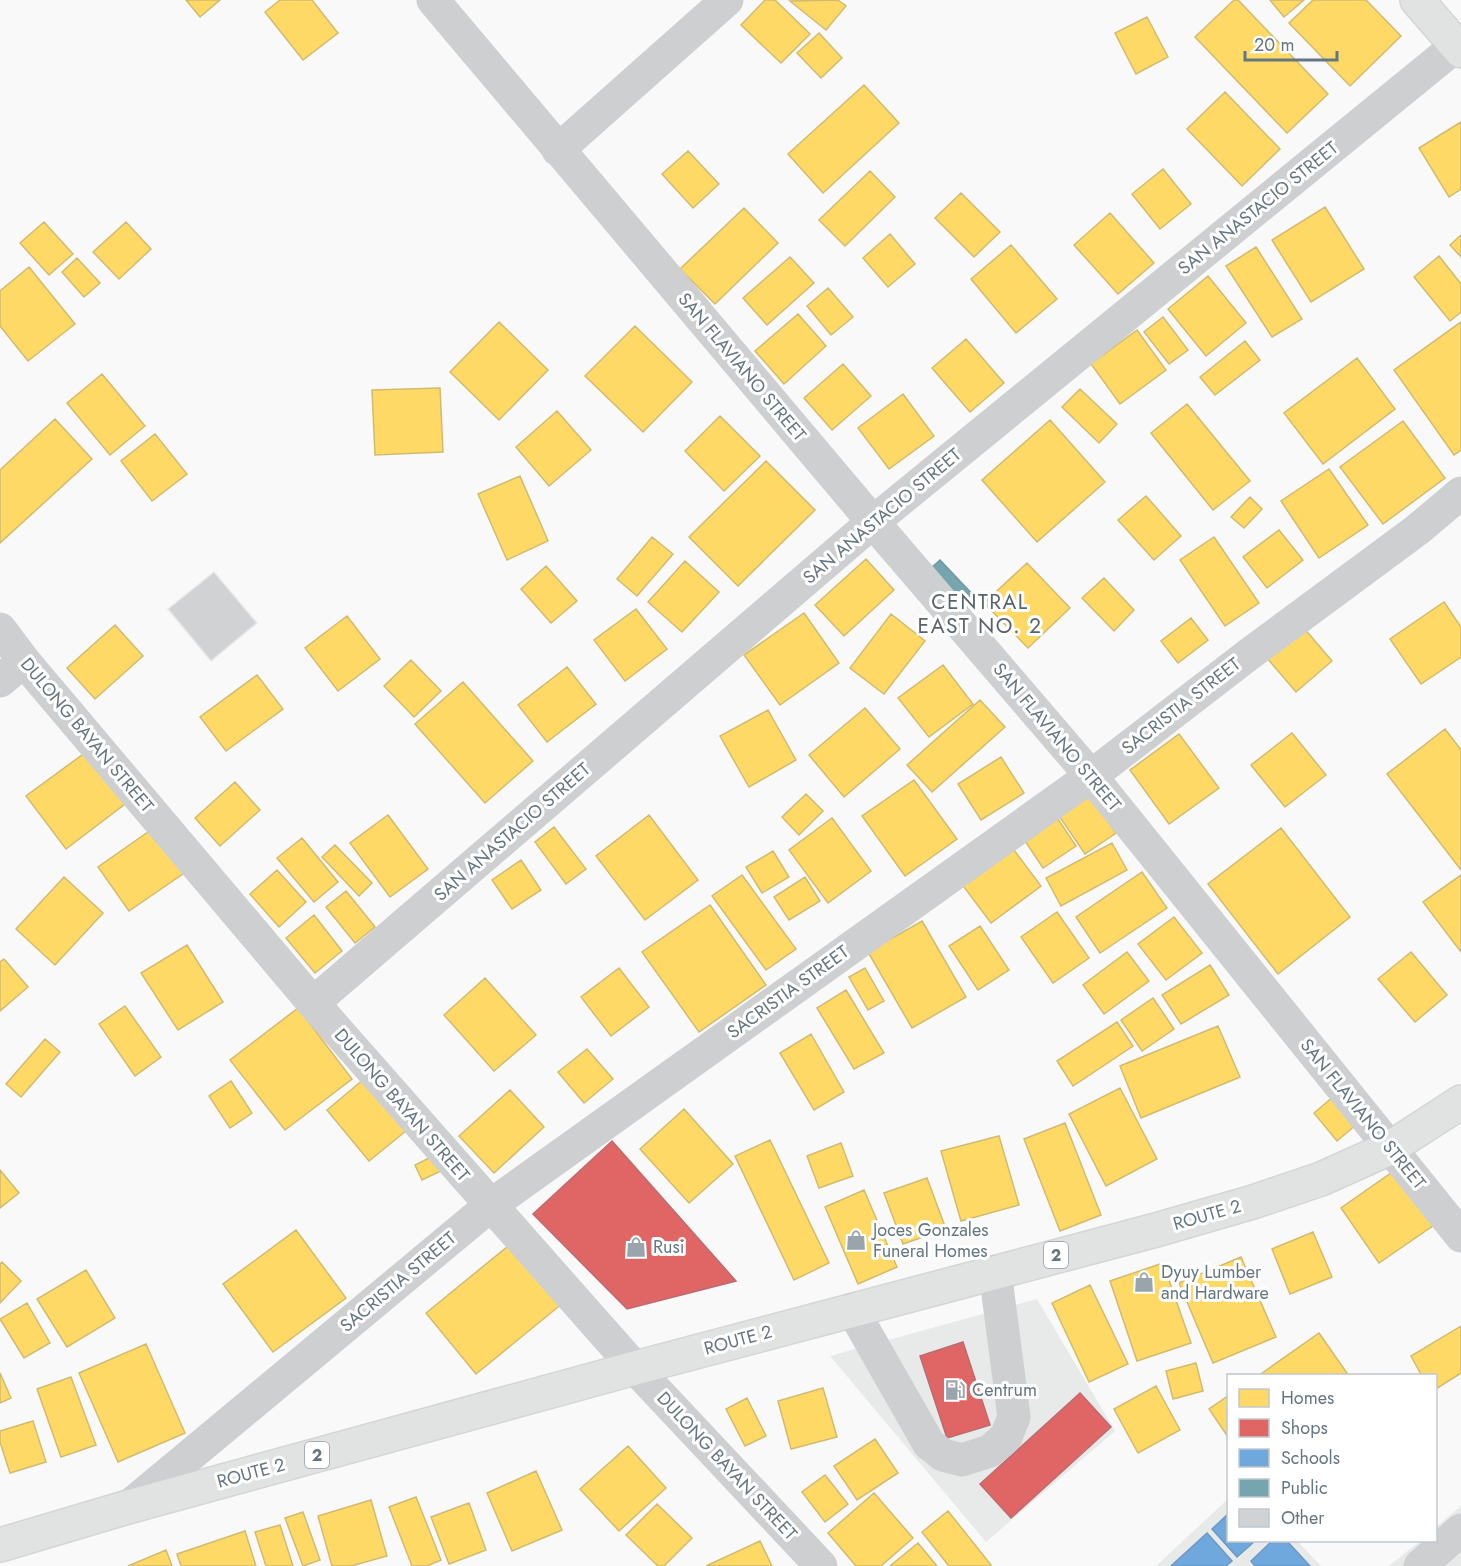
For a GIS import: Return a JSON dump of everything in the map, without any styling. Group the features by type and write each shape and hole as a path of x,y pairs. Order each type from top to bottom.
{"main road":[{"path":"1417,0 1460,46"},
{"name":"ROUTE 2","path":"0,1545 128,1507 635,1368 1156,1230 1253,1202 1321,1179 1390,1148 1461,1102"}],"street":[{"name":"SAN FLAVIANO STREET","path":"433,0 873,522 1091,776 1461,1236"},
{"path":"558,150 727,0"},
{"name":"SAN ANASTACIO STREET","path":"313,1003 873,522 1460,46"},
{"name":"SACRISTIA STREET","path":"128,1507 491,1205 1091,776 1248,655 1417,530 1461,493"},
{"name":"DULONG BAYAN STREET","path":"0,629 12,671 313,1003 635,1368 821,1566"},
{"path":"852,1309 929,1444 943,1455 962,1460 990,1451 1006,1437 1014,1417 995,1271"},
{"path":"1420,1566 1461,1530"}],"shaded area":[{"path":"1037,1299 1115,1431 986,1542 830,1356"},
{"path":"1227,1500 1227,1542 1298,1542 1321,1566 1156,1566"},
{"path":"1461,1506 1461,1566 1389,1566 1419,1542 1437,1542 1437,1526"}],"building: Homes":[{"path":"186,0 220,0 200,17"},
{"path":"280,0 312,0 338,33 303,60 265,12"},
{"path":"765,0 775,0 810,34 781,63 741,25"},
{"path":"838,0 846,6 826,30 790,1"},
{"path":"1234,0 1238,0 1328,94 1287,133 1195,37"},
{"path":"1270,0 1304,0 1284,17"},
{"path":"1313,0 1366,0 1401,36 1350,86 1289,23"},
{"path":"1147,17 1168,57 1136,74 1115,33"},
{"path":"819,33 842,58 821,78 797,53"},
{"path":"864,85 899,123 823,193 788,154"},
{"path":"1225,92 1280,149 1242,186 1187,129"},
{"path":"1461,122 1461,189 1449,197 1419,148"},
{"path":"688,151 719,184 693,208 662,174"},
{"path":"1163,169 1191,204 1160,229 1132,194"},
{"path":"870,171 895,197 845,246 819,220"},
{"path":"961,193 1000,232 974,257 935,218"},
{"path":"1325,207 1364,269 1311,302 1272,240"},
{"path":"744,208 778,243 715,304 680,269"},
{"path":"1110,213 1154,263 1118,294 1074,245"},
{"path":"44,222 73,254 49,275 20,243"},
{"path":"126,222 151,249 119,279 93,252"},
{"path":"890,234 915,264 888,287 863,258"},
{"path":"1461,235 1461,257 1450,245"},
{"path":"1011,245 1057,299 1016,333 971,279"},
{"path":"1256,247 1302,319 1272,337 1226,266"},
{"path":"1439,256 1461,284 1461,312 1450,321 1414,277"},
{"path":"790,257 814,283 767,325 743,298"},
{"path":"77,258 100,283 84,297 62,272"},
{"path":"29,267 75,324 28,361 0,326 0,291"},
{"path":"1208,276 1246,323 1206,356 1168,309"},
{"path":"828,288 853,317 831,335 807,306"},
{"path":"798,314 826,346 784,384 755,351"},
{"path":"1163,317 1188,350 1169,364 1144,332"},
{"path":"499,322 548,370 499,420 450,372"},
{"path":"1461,322 1461,450 1454,455 1394,370"},
{"path":"635,326 692,382 643,432 585,376"},
{"path":"1137,330 1166,370 1120,404 1091,364"},
{"path":"966,339 1004,383 970,412 932,368"},
{"path":"1245,341 1260,360 1215,395 1200,377"},
{"path":"1357,358 1395,409 1323,464 1284,413"},
{"path":"843,364 871,396 832,430 804,398"},
{"path":"102,374 145,426 110,455 67,403"},
{"path":"440,388 443,452 375,455 372,390"},
{"path":"1080,389 1117,424 1099,443 1062,407"},
{"path":"903,394 934,436 889,469 858,428"},
{"path":"1187,404 1250,481 1213,510 1151,433"},
{"path":"557,411 591,450 549,486 516,447"},
{"path":"720,416 760,456 724,491 685,451"},
{"path":"55,419 92,459 0,543 0,470"},
{"path":"1050,420 1105,482 1037,542 982,480"},
{"path":"1403,421 1445,478 1383,524 1340,467"},
{"path":"155,434 187,474 152,501 121,461"},
{"path":"766,461 815,510 738,586 689,537"},
{"path":"1329,469 1368,525 1319,558 1281,501"},
{"path":"520,476 548,541 507,560 478,494"},
{"path":"1146,496 1181,536 1154,560 1118,520"},
{"path":"1250,497 1262,509 1244,528 1231,517"},
{"path":"1279,530 1303,560 1267,588 1243,557"},
{"path":"652,537 673,554 637,596 617,579"},
{"path":"1214,537 1259,603 1225,626 1180,560"},
{"path":"866,559 894,590 844,636 815,605"},
{"path":"685,561 719,592 682,632 648,602"},
{"path":"1027,563 1070,608 1028,648 984,603"},
{"path":"546,566 577,601 551,623 521,589"},
{"path":"1104,578 1134,610 1114,631 1082,598"},
{"path":"1444,602 1461,627 1461,657 1421,684 1390,639"},
{"path":"636,609 667,649 625,681 594,640"},
{"path":"804,613 839,663 780,705 744,655"},
{"path":"891,614 925,641 884,694 850,668"},
{"path":"347,616 380,659 338,691 305,648"},
{"path":"1191,618 1208,640 1178,663 1161,641"},
{"path":"115,625 143,656 95,699 67,668"},
{"path":"1303,627 1332,661 1296,692 1267,658"},
{"path":"411,660 441,691 414,717 384,686"},
{"path":"943,665 973,704 929,737 898,698"},
{"path":"567,667 596,704 547,742 518,705"},
{"path":"257,675 283,709 226,751 200,717"},
{"path":"463,682 533,761 485,803 415,724"},
{"path":"980,700 1005,727 932,792 907,765"},
{"path":"865,708 900,749 844,797 809,755"},
{"path":"768,710 796,760 749,787 720,736"},
{"path":"1445,729 1461,750 1461,870 1387,774"},
{"path":"1292,733 1326,775 1285,807 1251,765"},
{"path":"1179,734 1219,788 1169,824 1130,770"},
{"path":"86,752 125,804 66,849 26,796"},
{"path":"1001,757 1024,793 981,820 958,784"},
{"path":"914,780 957,839 905,876 862,816"},
{"path":"235,782 260,810 220,846 195,818"},
{"path":"1087,792 1116,833 1085,854 1057,813"},
{"path":"806,794 823,811 799,835 782,817"},
{"path":"388,815 428,869 390,897 350,843"},
{"path":"649,815 698,880 645,920 596,856"},
{"path":"832,818 871,871 828,903 789,850"},
{"path":"1058,819 1076,846 1043,868 1025,841"},
{"path":"158,825 190,869 129,911 98,867"},
{"path":"554,827 586,869 566,884 535,842"},
{"path":"1281,828 1350,917 1278,974 1208,884"},
{"path":"302,838 338,882 314,902 277,858"},
{"path":"1112,843 1127,870 1061,906 1046,878"},
{"path":"335,845 372,883 359,896 322,857"},
{"path":"1011,846 1041,886 991,923 961,883"},
{"path":"773,851 789,877 762,893 746,867"},
{"path":"521,860 541,890 512,909 492,880"},
{"path":"277,870 306,902 279,927 250,894"},
{"path":"1142,872 1167,908 1100,953 1076,917"},
{"path":"742,875 796,949 766,970 712,896"},
{"path":"1461,875 1461,952 1423,902"},
{"path":"64,877 103,913 55,965 16,929"},
{"path":"805,877 820,901 789,920 774,897"},
{"path":"346,891 375,927 355,943 326,907"},
{"path":"710,905 766,985 699,1032 642,952"},
{"path":"1057,912 1089,958 1053,983 1021,937"},
{"path":"314,915 342,951 315,973 286,938"},
{"path":"1174,917 1202,953 1166,980 1138,944"},
{"path":"922,921 966,997 912,1028 868,952"},
{"path":"980,926 1009,970 978,990 949,946"},
{"path":"187,945 223,1002 178,1030 141,973"},
{"path":"1127,952 1149,981 1104,1014 1083,985"},
{"path":"1411,952 1447,995 1415,1022 1378,979"},
{"path":"4,959 28,987 0,1011 0,962"},
{"path":"1210,965 1229,995 1181,1024 1162,995"},
{"path":"619,968 649,1007 611,1036 581,997"},
{"path":"865,968 884,1001 868,1010 849,977"},
{"path":"485,978 536,1035 494,1071 444,1015"},
{"path":"846,990 884,1053 854,1069 817,1008"},
{"path":"1153,998 1174,1029 1142,1051 1121,1020"},
{"path":"125,1006 161,1057 135,1076 99,1024"},
{"path":"298,1008 352,1079 285,1130 230,1060"},
{"path":"1117,1022 1133,1046 1073,1086 1057,1061"},
{"path":"1218,1026 1240,1077 1141,1118 1120,1066"},
{"path":"811,1034 844,1092 814,1110 780,1053"},
{"path":"45,1039 60,1052 21,1097 6,1084"},
{"path":"587,1049 613,1079 584,1103 558,1072"},
{"path":"364,1079 406,1131 369,1161 327,1110"},
{"path":"231,1081 252,1113 230,1128 209,1096"},
{"path":"1120,1088 1157,1159 1106,1186 1069,1114"},
{"path":"510,1090 544,1127 494,1173 459,1136"},
{"path":"1334,1096 1357,1124 1337,1141 1314,1113"},
{"path":"684,1109 733,1164 689,1203 640,1149"},
{"path":"1065,1123 1101,1215 1060,1231 1024,1139"},
{"path":"999,1136 1019,1205 961,1221 941,1151"},
{"path":"770,1140 829,1263 794,1280 735,1156"},
{"path":"841,1143 853,1176 819,1188 807,1156"},
{"path":"439,1153 447,1168 422,1180 415,1165"},
{"path":"1398,1168 1437,1223 1379,1263 1341,1208"},
{"path":"0,1170 19,1193 0,1208"},
{"path":"927,1178 946,1229 903,1244 884,1193"},
{"path":"864,1190 897,1267 858,1284 825,1207"},
{"path":"296,1230 346,1298 273,1352 223,1284"},
{"path":"1313,1232 1332,1277 1290,1294 1272,1249"},
{"path":"513,1242 563,1303 476,1374 426,1313"},
{"path":"1241,1257 1276,1337 1213,1363 1179,1283"},
{"path":"2,1262 21,1281 0,1303 0,1264"},
{"path":"1163,1263 1191,1343 1137,1361 1110,1281"},
{"path":"86,1270 115,1318 67,1347 37,1299"},
{"path":"1090,1285 1128,1364 1089,1382 1052,1303"},
{"path":"27,1303 50,1343 24,1358 0,1319"},
{"path":"1461,1326 1461,1373 1437,1388 1437,1374 1421,1374 1411,1356"},
{"path":"1319,1333 1348,1374 1261,1374"},
{"path":"146,1344 185,1433 118,1462 79,1373"},
{"path":"1196,1363 1203,1391 1173,1399 1166,1371"},
{"path":"0,1373 11,1398 0,1403"},
{"path":"71,1377 96,1445 61,1457 37,1389"},
{"path":"1156,1386 1180,1430 1138,1453 1114,1409"},
{"path":"823,1388 837,1437 791,1449 778,1401"},
{"path":"1227,1397 1227,1436 1209,1409"},
{"path":"747,1398 766,1436 745,1446 726,1409"},
{"path":"33,1421 46,1462 10,1473 0,1442 0,1431"},
{"path":"875,1439 898,1473 857,1500 834,1466"},
{"path":"628,1446 666,1488 619,1531 580,1489"},
{"path":"536,1471 562,1530 512,1551 487,1493"},
{"path":"825,1475 848,1504 825,1522 802,1492"},
{"path":"874,1493 913,1538 881,1566 856,1566 828,1533"},
{"path":"416,1497 441,1560 427,1566 412,1566 389,1507"},
{"path":"371,1500 387,1556 351,1566 332,1566 318,1516"},
{"path":"469,1503 486,1550 449,1564 431,1517"},
{"path":"657,1504 692,1538 664,1566 658,1566 626,1535"},
{"path":"948,1511 990,1566 949,1566 922,1532"},
{"path":"303,1512 320,1560 303,1566 285,1518"},
{"path":"280,1525 293,1566 266,1566 255,1532"},
{"path":"245,1531 256,1566 181,1566 177,1554"},
{"path":"760,1541 772,1566 706,1566"},
{"path":"918,1543 937,1566 890,1566"},
{"path":"166,1550 172,1566 128,1566"}],"building: Shops":[{"name":"Rusi","path":"612,1141 736,1281 627,1309 533,1214"},
{"name":"Centrum","path":"963,1342 990,1425 947,1438 920,1356"},
{"path":"1080,1393 1111,1427 1011,1518 980,1484"}],"building: Schools":[{"path":"1227,1515 1227,1542 1254,1542 1237,1557 1212,1529"},
{"path":"1207,1533 1232,1561 1226,1566 1171,1566"},
{"path":"1271,1542 1288,1542 1310,1566 1255,1566 1251,1561"}],"building: Public":[{"path":"940,560 976,598 964,609 929,570"}],"building: Other":[{"path":"214,572 257,623 211,661 168,609"}],"place":[{"name":"Joces Gonzales Funeral Homes","path":"856,1240"},
{"name":"Rusi","path":"636,1247"},
{"name":"Dyuy Lumber and Hardware","path":"1144,1282"},
{"name":"Centrum","path":"955,1390"}],"district":[{"name":"CENTRAL EAST NO. 2","path":"980,614"}]}
